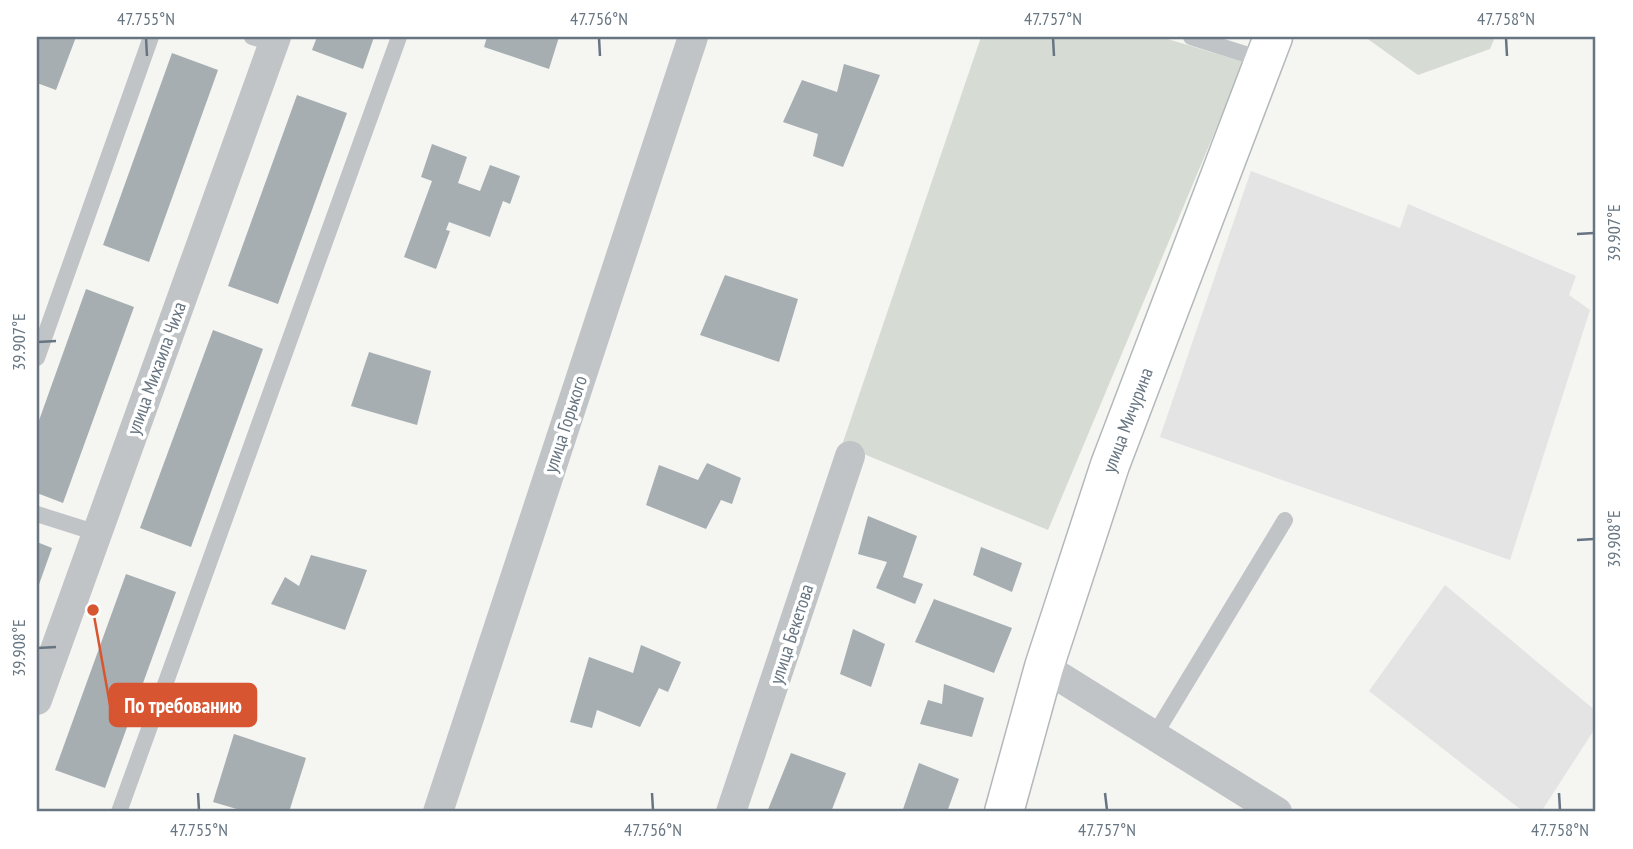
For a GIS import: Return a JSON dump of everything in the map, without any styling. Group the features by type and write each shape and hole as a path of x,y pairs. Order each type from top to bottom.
{"street":[{"name":"улица Горького","path":"438,812 692,37"},
{"name":"улица Михаила Чиха","path":"37,699 267,39"},
{"name":"улица Мичурина","path":"1004,812 1044,667 1110,465 1269,48"},
{"name":"улица Бекетова","path":"732,812 850,456"},
{"path":"1044,667 1277,812"}],"lane":[{"path":"37,358 151,37"},
{"path":"119,812 399,37"},
{"path":"1191,37 1269,48"},
{"path":"37,514 97,533"},
{"path":"1154,736 1285,520"}],"shaded area":[{"path":"981,37 1161,37 1244,62 1048,530 842,445"},
{"path":"1365,37 1495,37 1490,49 1418,75"},
{"path":"1251,171 1400,228 1408,204 1576,276 1569,295 1590,310 1510,560 1160,437"},
{"path":"1445,585 1596,711 1596,727 1541,812 1524,812 1369,691"}],"building":[{"path":"37,37 76,37 56,90 37,83"},
{"path":"317,37 374,37 363,69 312,50"},
{"path":"487,37 559,37 549,69 484,47"},
{"path":"172,53 218,70 149,262 103,245"},
{"path":"844,64 880,75 843,167 813,156 818,134 783,122 802,80 837,92"},
{"path":"297,95 347,113 278,304 228,286"},
{"path":"432,144 467,157 458,183 480,191 490,165 520,176 510,204 503,201 490,237 449,222 446,230 450,231 436,269 404,257 432,181 421,177"},
{"path":"725,275 798,299 779,362 700,335"},
{"path":"86,289 134,307 63,503 37,493 37,426"},
{"path":"213,330 263,349 191,547 140,528"},
{"path":"369,352 431,371 417,425 351,406"},
{"path":"707,463 741,478 732,504 721,500 706,529 646,505 659,465 698,480"},
{"path":"868,516 917,536 903,577 923,584 915,604 876,588 887,562 858,554"},
{"path":"37,542 52,548 37,590"},
{"path":"981,547 1022,563 1012,592 973,575"},
{"path":"311,555 367,570 345,630 271,604 285,577 299,586"},
{"path":"126,574 176,592 105,788 55,770"},
{"path":"934,599 1012,628 994,673 915,642"},
{"path":"853,629 885,644 871,687 840,674"},
{"path":"641,645 681,662 668,692 659,688 640,727 597,710 592,728 570,722 589,657 633,673"},
{"path":"944,684 984,698 972,737 920,724 928,700 942,704"},
{"path":"234,734 306,758 289,812 247,812 213,802"},
{"path":"791,753 846,773 831,812 767,812"},
{"path":"919,763 959,779 947,812 902,812"}],"place":[{"name":"По требованию","path":"93,610"}]}
